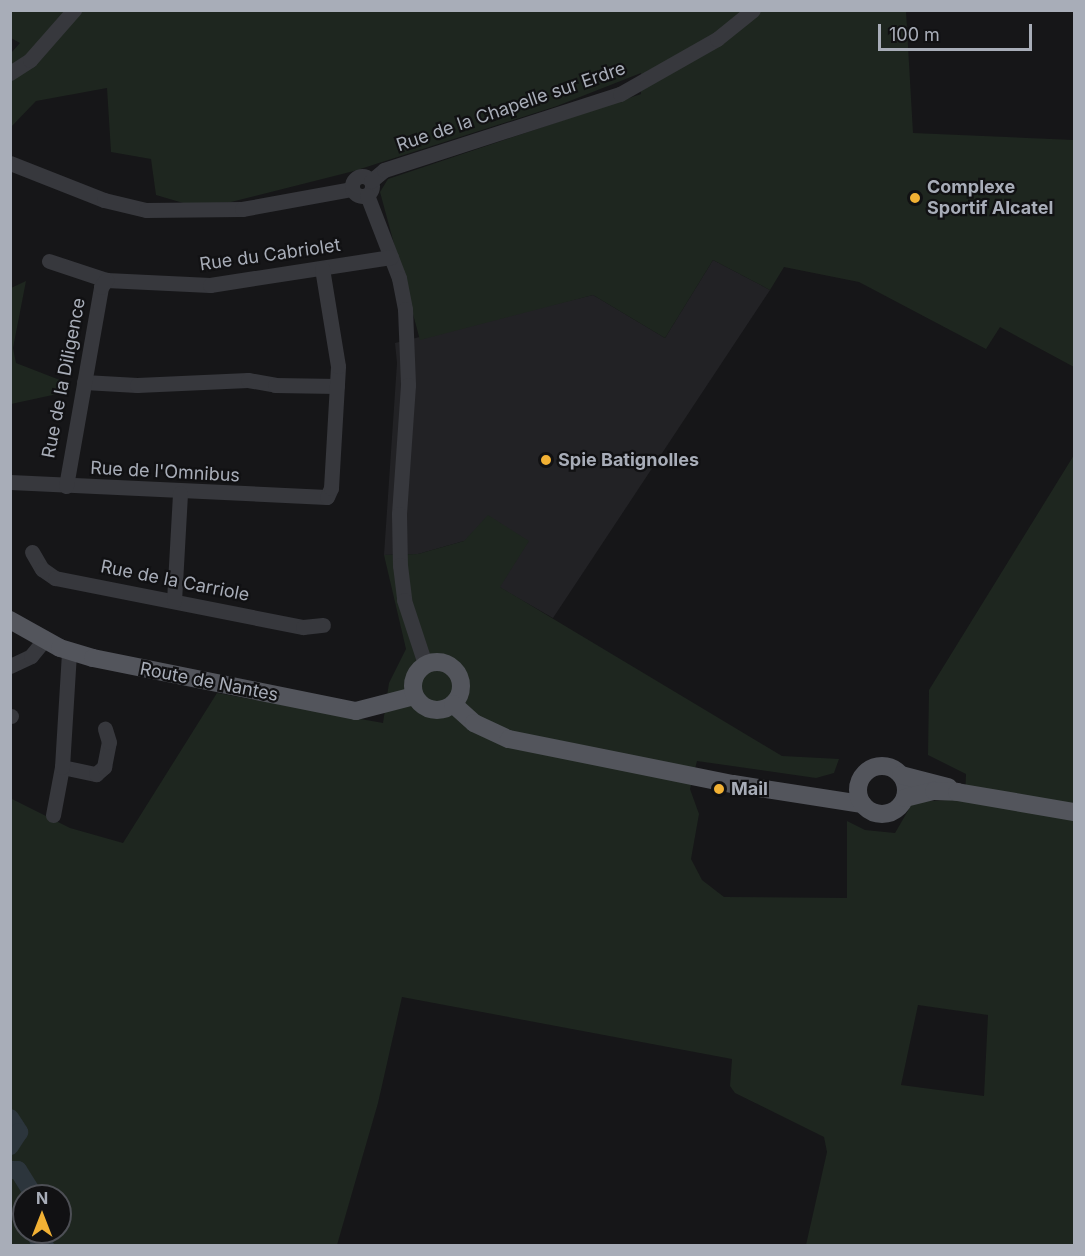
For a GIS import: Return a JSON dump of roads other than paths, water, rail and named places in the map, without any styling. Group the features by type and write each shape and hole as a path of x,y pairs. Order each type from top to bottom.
{"main road":[{"name":"Route de Nantes","path":"10,620 69,652 356,711 414,696"},
{"path":"438,661 456,670 460,691 453,704 432,710 414,696 414,675 424,664 438,661"},
{"path":"453,704 474,723 509,739 796,795 862,804"},
{"path":"796,795 836,789 860,780 879,766 901,775 946,786 957,792"},
{"path":"901,775 905,798"},
{"path":"860,780 858,794 862,804 872,812 888,813 905,798 934,791 957,792 1074,812"}],"street":[{"path":"10,73 30,60 74,10"},
{"name":"Rue de la Chapelle sur Erdre","path":"10,163 104,200 146,210 242,209 352,189 356,177 363,176 369,188 384,170 620,94 717,39 753,10"},
{"path":"369,188 405,309 409,350 400,565 404,600 424,664"},
{"name":"Rue du Cabriolet","path":"49,261 106,280 117,277 210,285 391,257"},
{"path":"84,382 137,385 248,380 275,385 337,386 338,366 322,268"},
{"name":"Rue de la Diligence","path":"66,486 102,286 106,280"},
{"name":"Rue de l'Omnibus","path":"10,482 180,493 318,499 327,497 332,488 337,386"},
{"path":"174,601 180,493"},
{"name":"Rue de la Carriole","path":"32,552 42,569 55,578 303,627 323,625"},
{"path":"10,666 31,656 44,640"},
{"path":"53,815 62,767 69,652"},
{"path":"62,767 96,774 104,767 109,742 105,729"}],"waterway":[{"path":"10,1118 19,1132 10,1146"},
{"path":"10,1170 18,1170 27,1184"}],"place":[{"name":"Complexe Sportif Alcatel","path":"915,198"},
{"name":"Spie Batignolles","path":"546,460"},
{"name":"Mail","path":"719,789"}]}
